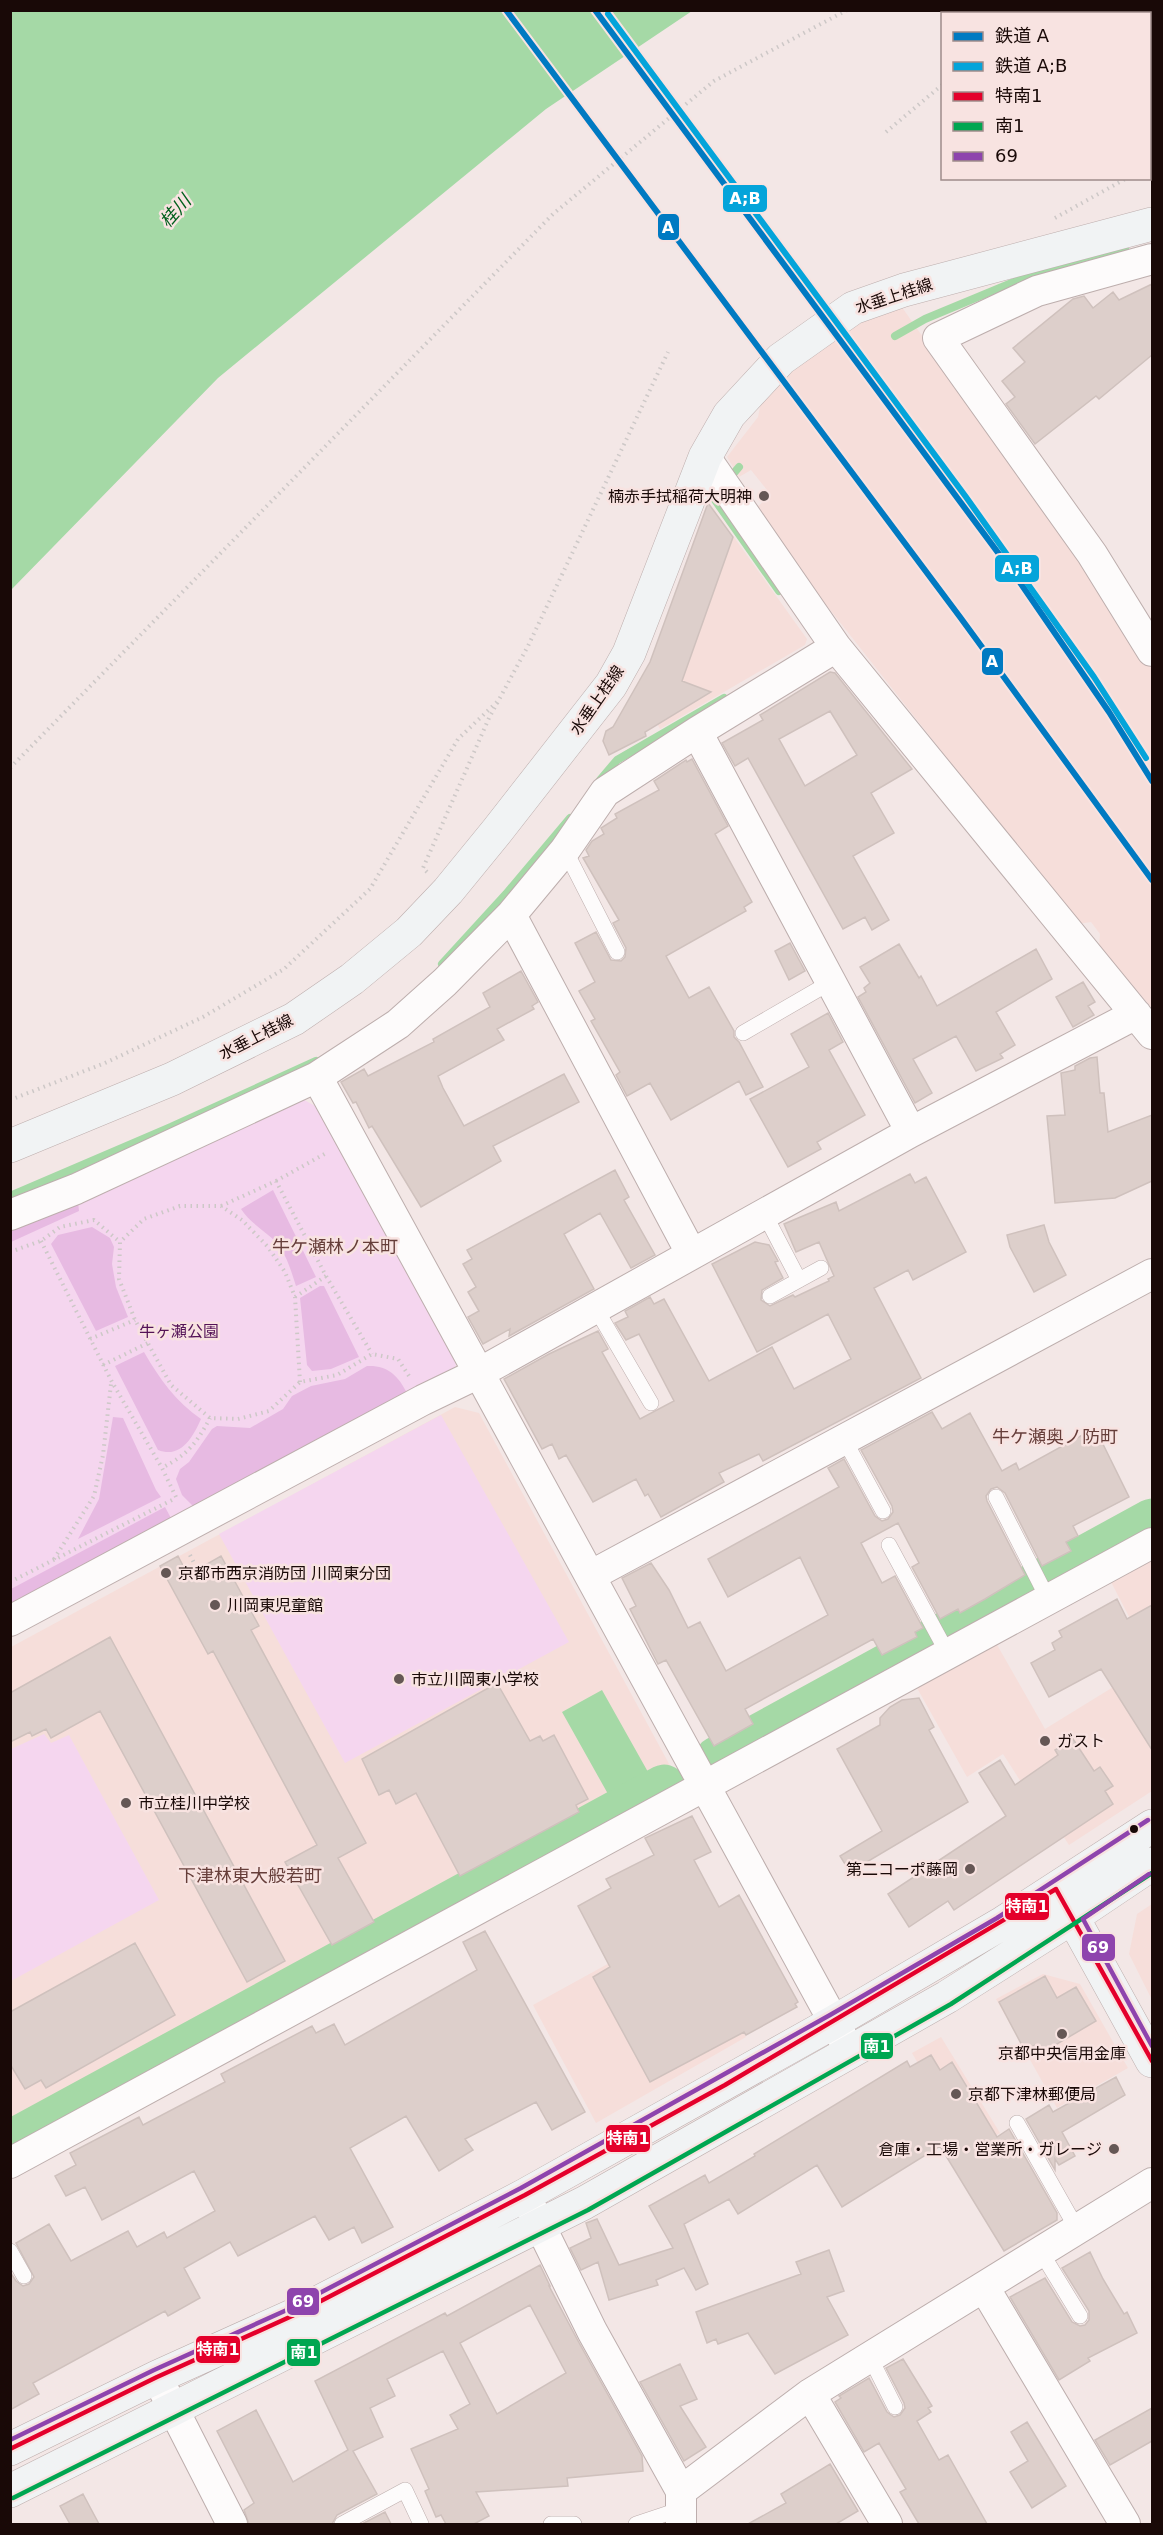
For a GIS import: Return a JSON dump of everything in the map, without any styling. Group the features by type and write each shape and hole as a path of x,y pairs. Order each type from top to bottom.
{"street":[{"name":"水垂上桂線","path":"10,1146 172,1079 294,1019 352,980 409,932 448,891 611,685 629,654 716,474 729,415 781,359 853,308 904,290 1152,224"},
{"path":"1152,259 1037,291 938,338 1092,554 1152,651"},
{"path":"10,1621 423,1400 479,1373 911,1132 1144,1024 836,647 716,474"},
{"path":"10,1215 76,1189 317,1077 398,1024 445,982 511,915 565,850 605,792 697,732 836,647"},
{"path":"697,732 911,1132"},
{"path":"511,915 691,1253"},
{"path":"317,1077 850,2052"},
{"path":"590,1576 1152,1274"},
{"path":"10,2163 1152,1542"},
{"path":"10,2449 157,2377 292,2316 525,2195 834,2022 1056,1889 1152,1826"},
{"path":"10,2490 584,2204 947,1997 1152,1864"},
{"path":"1056,1889 1152,2061"},
{"path":"525,2195 681,2508 810,2394 1152,2183"},
{"path":"984,2287 1125,2524"},
{"path":"157,2377 172,2411 232,2524"},
{"path":"810,2394 887,2524"}],"lane":[{"path":"565,850 617,952"},
{"path":"743,1033 831,982"},
{"path":"764,1213 799,1280"},
{"path":"770,1296 821,1268"},
{"path":"596,1307 651,1403"},
{"path":"844,1439 883,1510"},
{"path":"996,1497 1048,1599"},
{"path":"890,1545 948,1654"},
{"path":"1017,2123 1077,2229"},
{"path":"10,2251 24,2276"},
{"path":"1041,2252 1080,2316"},
{"path":"870,2357 895,2407"},
{"path":"342,2524 405,2490 421,2524"},
{"path":"636,2524 681,2508"},
{"path":"550,2524 574,2524"}],"path":[{"path":"10,768 553,214 714,81 847,10"},
{"path":"886,132 941,86"},
{"path":"448,891 423,868 497,702 528,646 668,352"},
{"path":"10,1100 105,1063 204,1017 284,969 370,889 459,739 497,702"},
{"path":"351,1141 221,1206 180,1206 144,1219 120,1242 119,1279 135,1320 171,1385 210,1418 238,1419 269,1411 300,1382 337,1376 372,1354 398,1359 423,1400"},
{"path":"276,1180 326,1276 372,1354"},
{"path":"221,1206 242,1220 268,1247 285,1272 295,1297 300,1382"},
{"path":"10,1252 41,1241 60,1227 94,1220 120,1242"},
{"path":"41,1241 112,1382 162,1468 189,1525"},
{"path":"295,1297 326,1276"},
{"path":"90,1339 135,1320"},
{"path":"103,1365 148,1343"},
{"path":"54,1559 94,1496 103,1455 112,1382"},
{"path":"162,1468 183,1457 202,1433 210,1418"},
{"path":"10,1582 176,1498"}],"shaded area":[{"path":"899,303 1097,584 1152,670 1152,1008 1099,947 1100,934 1091,922 1078,924 820,597 756,508 771,495 751,470 739,477 727,457 758,417 762,397 856,318"},
{"path":"708,501 807,639 805,645 660,729 637,688 647,671"},
{"path":"273,1190 316,1277 296,1286 280,1247 241,1209"},
{"path":"78,1202 79,1211 11,1242 11,1224"},
{"path":"92,1227 110,1238 114,1247 112,1264 116,1287 128,1317 96,1331 51,1244 58,1235"},
{"path":"324,1286 359,1357 331,1369 312,1371 307,1365 300,1298"},
{"path":"144,1352 169,1389 201,1419 190,1439 180,1449 166,1452 158,1450 115,1366"},
{"path":"367,1366 380,1367 391,1372 407,1393 194,1507 182,1495 176,1479 180,1469 189,1462 212,1429 217,1426 250,1428 283,1409 292,1396 311,1386 345,1379"},
{"name":"市立川岡東小学校","path":"455,1407 479,1413 674,1773 327,1960 11,2135 11,1647"},
{"path":"113,1417 123,1418 161,1497 78,1539 99,1499"},
{"path":"165,1507 172,1520 11,1607 11,1589"},
{"name":"ガスト","path":"1152,1557 1152,1791 1069,1845 1046,1810 1021,1782 1003,1754 967,1777 917,1688 996,1643 1045,1729 1110,1689 1151,1659 1110,1580"},
{"path":"1152,1904 1152,2000 1129,1954 1137,1914"},
{"path":"684,1922 746,2037 596,2123 533,2005"},
{"name":"京都中央信用金庫","path":"1043,1974 1080,1984 1128,2068 1057,2108 996,1999"},
{"path":"941,2037 1000,2133 969,2152 912,2053"}],"green space":[{"name":"牛ヶ瀬公園","path":"299,1097 315,1106 457,1357 454,1374 11,1610 11,1220"},
{"path":"441,1415 569,1642 345,1763 219,1534"},
{"path":"44,1734 51,1743 69,1735 159,1900 11,1981 11,1749"}],"water":[{"name":"桂川","path":"11,10 692,11 546,109 218,378 11,590"},
{"path":"602,1690 648,1772 608,1794 562,1712"}],"building":[{"path":"1152,284 1152,355 1099,399 1096,396 1035,444 1006,404 1015,397 1002,381 1025,362 1013,348 1073,299 1084,296 1093,308 1113,292 1119,300"},
{"path":"708,503 733,537 682,681 711,692 645,732 646,736 609,755 603,741 606,731 613,727 650,662"},
{"path":"830,672 835,673 912,769 871,793 894,833 853,856 889,920 872,930 865,917 843,929 748,758 735,766 722,743 763,720 760,715","holes":["830,711 857,755 805,786 779,739"]},
{"path":"692,759 728,826 715,834 752,902 744,907 746,911 666,956 689,998 709,987 763,1087 746,1095 739,1081 671,1120 650,1083 627,1096 616,1075 620,1072 591,1021 595,1019 579,991 595,982 575,943 596,932 611,960 621,961 625,957 626,948 613,923 619,920 583,858 589,856 586,850 592,841 604,834 601,828 617,818 615,814 659,790 654,781 686,760 687,762"},
{"path":"790,943 805,971 789,980 775,951"},
{"path":"899,944 919,978 921,976 937,1006 1036,949 1052,979 996,1012 1015,1045 1000,1054 1003,1058 976,1071 956,1036 913,1059 932,1093 915,1103 858,997 866,992 864,988 870,983 860,967"},
{"path":"521,971 538,1002 532,1006 534,1009 497,1029 504,1040 438,1076 443,1088 464,1126 564,1074 579,1102 493,1146 501,1161 421,1207 372,1126 369,1128 356,1102 353,1103 341,1082 364,1069 368,1076 434,1042 433,1039 490,1007 483,993"},
{"path":"1083,982 1095,1002 1088,1006 1094,1015 1073,1027 1056,997"},
{"path":"828,1013 843,1042 829,1050 865,1115 817,1142 821,1149 788,1167 750,1099 809,1067 791,1034"},
{"path":"1097,1057 1100,1093 1104,1093 1108,1132 1152,1115 1152,1181 1115,1198 1055,1203 1047,1116 1065,1115 1061,1073 1075,1070 1075,1066"},
{"path":"615,1170 629,1197 624,1200 655,1255 631,1268 600,1213 564,1234 594,1289 509,1336 510,1329 483,1344 468,1317 479,1311 468,1292 476,1287 463,1264 472,1259 467,1250"},
{"path":"910,1174 915,1183 926,1177 966,1252 913,1280 908,1270 874,1288 921,1378 763,1461 759,1454 719,1473 724,1482 661,1517 648,1494 645,1496 636,1479 593,1502 566,1455 559,1459 552,1444 542,1449 504,1379 549,1354 598,1331 608,1349 602,1352 640,1419 674,1401 639,1334 626,1340 615,1323 628,1317 625,1311 650,1297 654,1304 664,1299 709,1381 772,1347 794,1389 851,1359 828,1314 757,1352 712,1264 755,1242 769,1245 778,1261 775,1262 783,1278 762,1290 761,1300 770,1306 793,1295 795,1297 829,1281 828,1279 834,1276 819,1242 796,1252 784,1224 836,1202 839,1211"},
{"path":"1044,1225 1049,1242 1066,1275 1034,1292 1010,1247 1007,1235"},
{"path":"932,1412 942,1429 970,1413 1002,1471 1016,1463 1019,1470 1095,1428 1129,1497 1073,1526 1078,1536 1066,1542 1071,1551 1042,1566 1005,1493 997,1487 991,1489 986,1496 987,1501 1025,1575 960,1613 958,1609 940,1619 912,1567 919,1563 898,1523 861,1543 882,1583 895,1576 923,1628 915,1632 917,1637 882,1655 873,1639 745,1709 753,1724 714,1746 666,1660 658,1664 630,1609 636,1606 622,1578 651,1563 669,1590 688,1628 700,1622 726,1671 828,1615 800,1557 728,1597 708,1559 839,1487 828,1468 844,1459 875,1516 882,1521 888,1519 893,1512 892,1506 861,1450"},
{"path":"178,1556 188,1575 221,1556 259,1626 251,1630 366,1843 338,1858 374,1922 332,1945 285,1862 317,1845 213,1651 208,1654 160,1566"},
{"path":"1117,1599 1127,1619 1152,1605 1152,1750 1101,1669 1049,1697 1031,1663 1055,1650 1052,1643 1062,1637 1059,1631"},
{"path":"110,1637 285,1961 247,1982 100,1711 51,1738 46,1729 32,1736 30,1732 10,1742 10,1693"},
{"path":"497,1683 530,1741 540,1736 543,1741 554,1735 588,1799 576,1805 579,1812 460,1876 416,1793 396,1804 389,1790 379,1795 362,1759"},
{"path":"919,1698 934,1727 929,1730 968,1802 850,1872 840,1856 882,1831 837,1749 880,1725 880,1718 890,1707 902,1700"},
{"path":"1073,1739 1094,1771 1100,1767 1113,1786 1105,1791 1113,1804 954,1910 948,1901 909,1927 888,1894 1006,1816 979,1773 1000,1760 1015,1785 1058,1755 1055,1750"},
{"path":"692,1816 711,1852 694,1860 719,1907 739,1895 798,2002 795,2004 797,2007 746,2035 744,2032 650,2082 593,1977 610,1967 578,1906 611,1888 606,1879 654,1855 645,1838"},
{"path":"485,1931 585,2112 552,2130 536,2102 465,2139 473,2150 439,2171 406,2116 350,2148 393,2227 362,2243 354,2227 329,2240 315,2216 238,2256 230,2242 184,2268 200,2298 168,2316 165,2311 33,2383 39,2394 10,2410 10,2272 23,2286 29,2284 34,2277 16,2243 49,2224 71,2261 128,2231 137,2247 164,2232 167,2238 215,2211 194,2171 102,2220 85,2187 66,2196 55,2176 76,2165 70,2153 139,2117 143,2125 225,2082 221,2074 312,2026 316,2033 334,2024 345,2045 477,1970 463,1942"},
{"path":"135,1943 175,2015 46,2088 41,2080 25,2089 10,2064 10,2012"},
{"path":"1045,1976 1057,1998 1076,1987 1096,2021 1040,2054 1035,2045 1025,2051 999,2002"},
{"path":"931,2055 940,2070 952,2062 997,2137 1009,2129 1057,2213 1057,2220 1004,2251 940,2146 842,2207 817,2165 738,2214 729,2199 684,2224 708,2284 696,2290 684,2268 656,2280 658,2285 609,2300 598,2262 581,2270 570,2248 591,2238 586,2223 597,2219 619,2265 673,2248 649,2206 705,2175 709,2183 907,2061 910,2067"},
{"path":"1116,2077 1125,2095 1062,2132 1075,2156 1059,2165 1055,2159 1055,2170 1026,2119 1049,2105 1053,2112"},
{"path":"829,2250 844,2291 827,2297 848,2335 775,2374 748,2333 718,2344 716,2339 707,2343 696,2312 801,2274 796,2262"},
{"path":"1090,2252 1103,2279 1124,2314 1127,2312 1137,2333 1088,2358 1090,2361 1059,2380 1010,2297 1045,2278 1072,2322 1080,2326 1085,2325 1089,2320 1089,2311 1062,2268"},
{"path":"540,2265 577,2339 642,2456 643,2471 567,2478 568,2486 476,2492 489,2516 474,2524 446,2524 441,2515 436,2517 425,2491 429,2489 411,2449 458,2429 450,2415 470,2404 443,2351 387,2379 395,2396 370,2408 383,2437 353,2451 377,2494 337,2515 332,2524 249,2524 244,2510 254,2503 217,2431 256,2410 293,2482 348,2450 315,2381 445,2313 447,2316","holes":["530,2305 566,2373 497,2414 460,2343"]},
{"path":"903,2359 932,2406 928,2408 931,2412 917,2421 939,2460 948,2455 987,2524 919,2524 900,2492 906,2489 879,2443 864,2452 835,2402 841,2398 839,2396 869,2378 887,2412 894,2417 900,2415 905,2408 904,2403 886,2368"},
{"path":"680,2364 697,2399 680,2406 706,2447 684,2461 640,2382"},
{"path":"1152,2408 1152,2441 1110,2465 1095,2440"},
{"path":"1027,2422 1066,2486 1032,2508 1010,2472 1028,2461 1011,2432"},
{"path":"830,2464 858,2511 836,2524 748,2524 786,2503 781,2494"},
{"path":"83,2494 99,2524 70,2524 60,2506"},
{"path":"385,2512 391,2524 362,2524"}],"waterway":[{"path":"895,336 925,319 1033,274 1126,251"},
{"path":"728,480 739,467"},
{"path":"720,492 715,500 779,591"},
{"path":"600,780 617,760 724,698"},
{"path":"442,964 506,894 570,818"},
{"path":"10,1196 171,1127 316,1061"},
{"path":"717,1759 1152,1521"},
{"path":"10,2143 664,1787"}],"rail line":[{"name":"A","path":"506,10 960,617 1152,880"},
{"name":"A","path":"595,10 1019,581 1109,712 1152,781"},
{"name":"A;B","path":"608,14 966,497 1094,677 1146,758"}],"transit line":[{"name":"69","path":"10,2440 154,2370 289,2309 521,2188 830,2015 997,1918 1148,1820"},
{"name":"南1","path":"13,2498 588,2210 951,2004 1152,1873"},
{"name":"69","path":"1149,1874 1083,1919 1152,2046"},
{"name":"特南1","path":"10,2449 157,2377 292,2316 525,2195 725,2085 1056,1889 1152,2061"}],"place":[{"name":"楠赤手拭稲荷大明神","path":"764,496"},
{"name":"京都市西京消防団 川岡東分団","path":"166,1573"},
{"name":"川岡東児童館","path":"215,1605"},
{"name":"市立川岡東小学校","path":"399,1679"},
{"name":"ガスト","path":"1045,1741"},
{"name":"市立桂川中学校","path":"126,1803"},
{"name":"第二コーポ藤岡","path":"970,1869"},
{"name":"京都中央信用金庫","path":"1062,2034"},
{"name":"京都下津林郵便局","path":"956,2094"},
{"name":"倉庫・工場・営業所・ガレージ","path":"1114,2149"}],"district":[{"name":"牛ケ瀬林ノ本町","path":"335,1246"},
{"name":"牛ケ瀬奥ノ防町","path":"1055,1436"},
{"name":"下津林東大般若町","path":"250,1875"}]}
